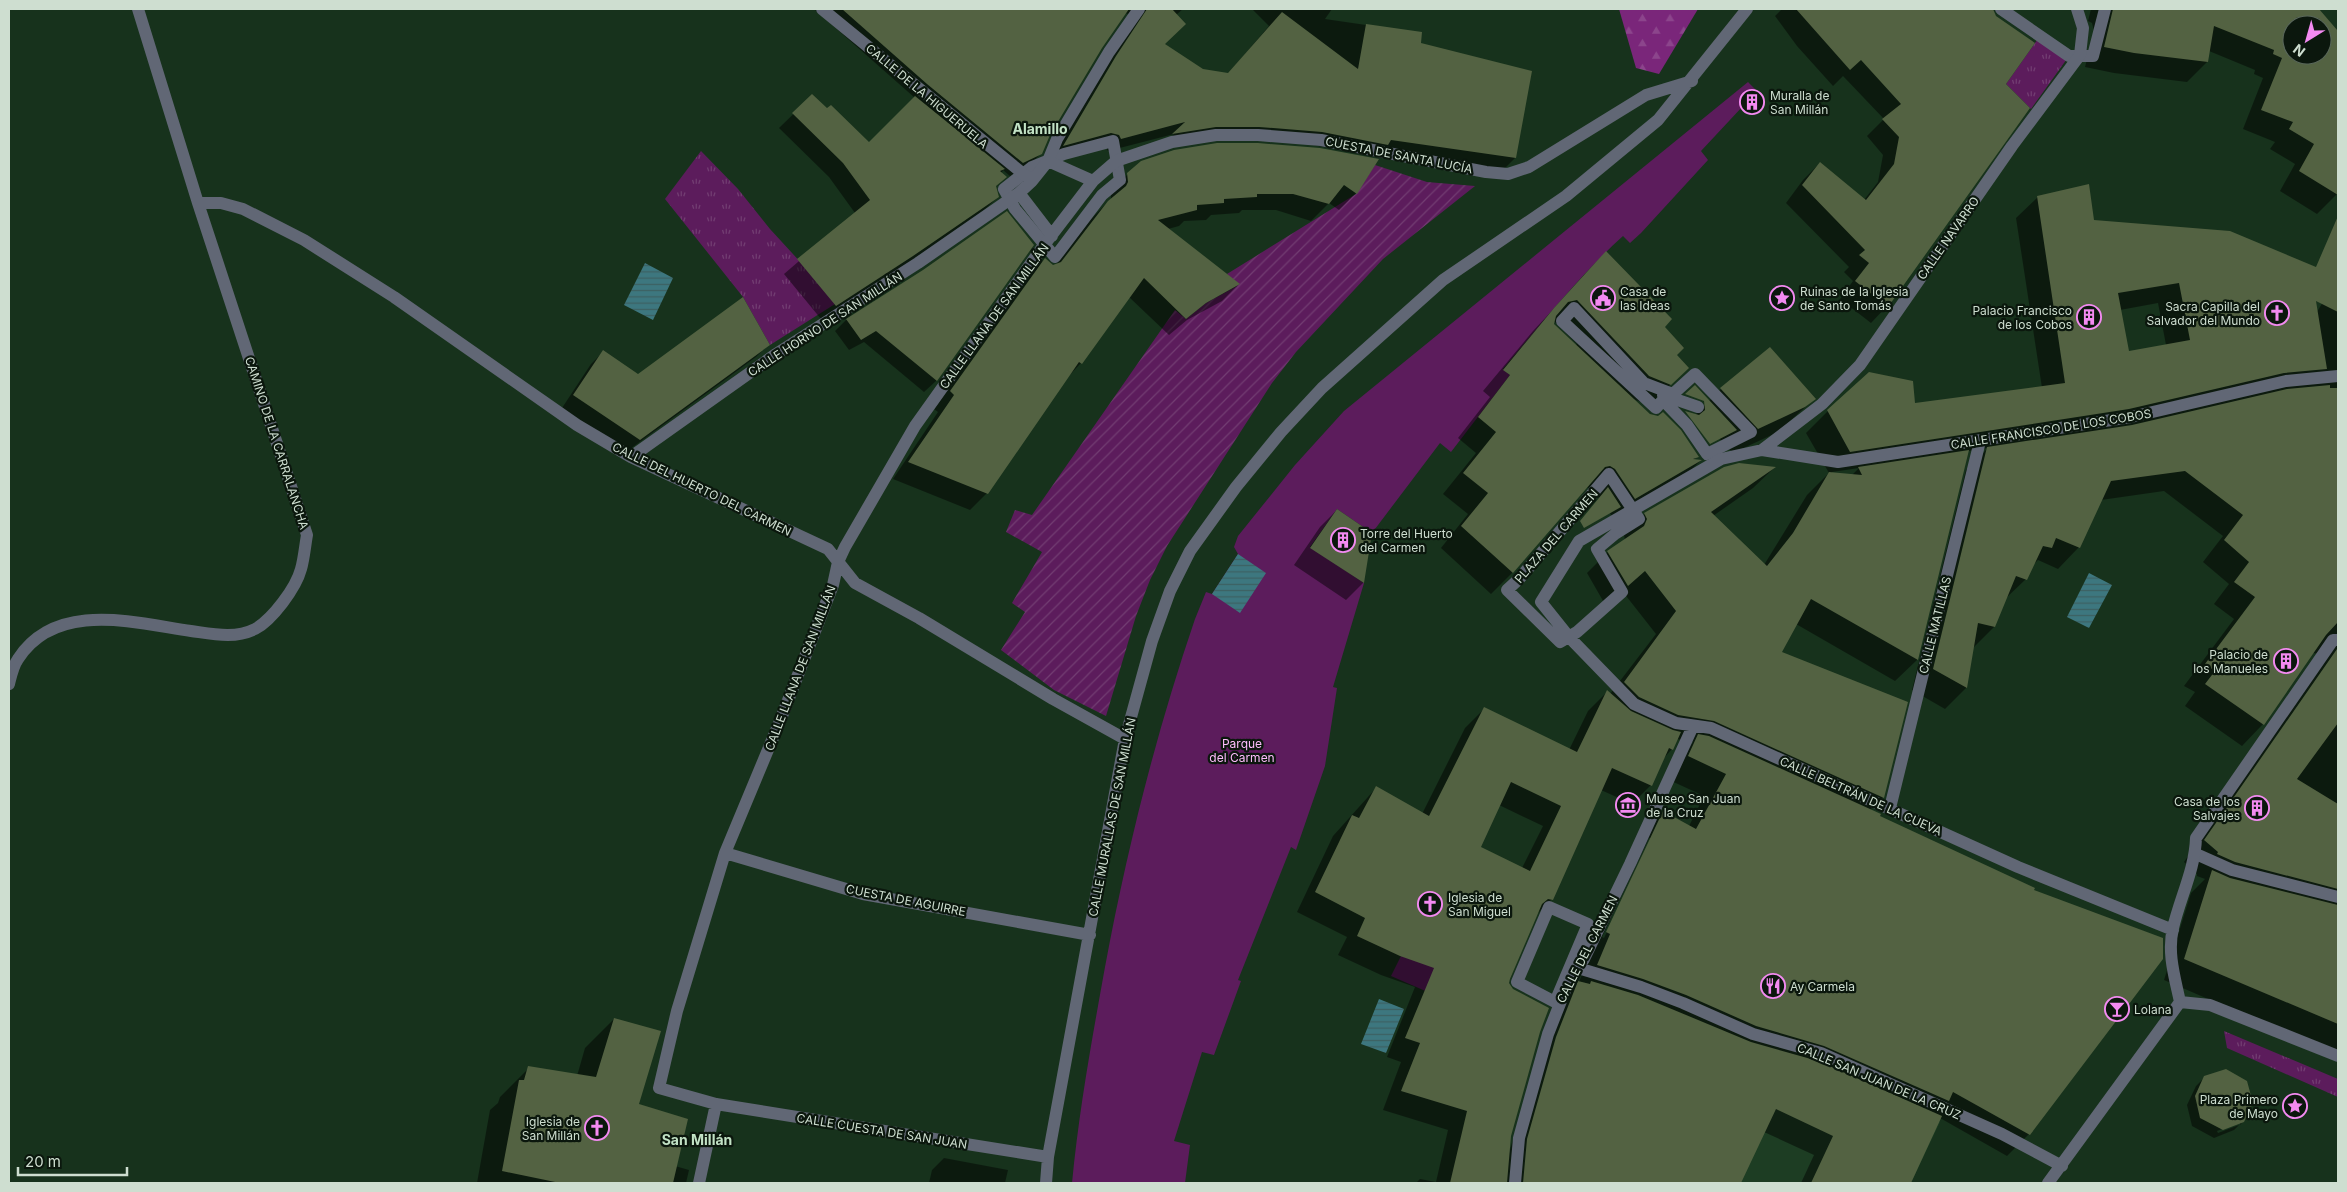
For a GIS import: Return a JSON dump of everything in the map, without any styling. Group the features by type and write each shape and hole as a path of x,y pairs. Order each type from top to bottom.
{"street":[{"name":"CAMINO DE LA CARRALANCHA","path":"9,684 17,660 28,647 41,636 71,622 88,619 110,620 225,636 256,628 274,613 289,593 301,571 307,535 198,203 138,9"},
{"name":"CALLE DE LA HIGUERUELA","path":"822,9 1028,178"},
{"name":"CALLE HORNO DE SAN MILLÁN","path":"631,457 776,354 918,263 1015,196 1028,178 1048,161 1066,123 1139,9"},
{"name":"CALLE MURALLAS DE SAN MILLÁN","path":"1046,1183 1048,1157 1125,739 1152,641 1170,591 1186,559 1210,522 1281,432 1322,388 1443,280 1566,196 1658,120 1692,80 1747,9"},
{"path":"2001,9 2069,56 2093,56 2105,9"},
{"path":"2077,9 2083,28 2080,56"},
{"name":"CALLE NAVARRO","path":"1762,450 1822,404 1860,365 2012,146 2080,56"},
{"name":"CUESTA DE SANTA LUCÍA","path":"1093,181 1116,161 1172,142 1216,135 1258,135 1321,140 1486,172 1508,174 1529,166 1646,95 1692,80"},
{"path":"1015,196 1048,241 1054,257 1102,195 1120,180 1113,141 1064,154 1048,161"},
{"path":"1048,161 1093,181"},
{"name":"CALLE LLANA DE SAN MILLÁN","path":"716,1104 659,1088 677,1012 725,853 784,712 833,585 838,562 915,426 1093,181"},
{"name":"CALLE DEL HUERTO DEL CARMEN","path":"198,203 221,202 243,209 304,240 394,297 577,425 631,457 828,549 855,583 919,618 1052,699 1125,739"},
{"path":"1574,308 1644,383 1673,394 1695,374 1714,394 1751,432 1707,454 1687,425 1663,400 1656,408 1562,321 1574,308"},
{"path":"1569,315 1640,386 1698,407"},
{"name":"CALLE FRANCISCO DE LOS COBOS","path":"1762,450 1838,462 2131,417 2286,381 2338,376"},
{"name":"CALLE MATILLAS","path":"1890,808 1980,441"},
{"name":"PLAZA DEL CARMEN","path":"1633,511 1610,474 1520,579 1507,590 1560,642 1569,636 1541,602 1579,541 1633,511 1721,459 1762,450"},
{"path":"1569,636 1577,632 1622,592 1597,549 1615,534 1639,520 1633,511"},
{"name":"CALLE BELTRÁN DE LA CUEVA","path":"1569,636 1634,704 1676,723 1711,728 2018,867 2173,930"},
{"path":"2048,1183 2180,1002 2171,959 2173,930 2196,854 2196,838 2208,818 2333,640 2338,640"},
{"name":"CALLE DEL CARMEN","path":"1515,1183 1520,1138 1536,1074 1561,1001 1630,864 1693,726"},
{"name":"CUESTA DE AGUIRRE","path":"725,853 863,894 1090,935"},
{"path":"2196,854 2232,870 2338,897"},
{"name":"CALLE DEL CARMEN","path":"1549,907 1588,924 1555,1002 1517,982 1549,907"},
{"name":"CALLE SAN JUAN DE LA CRUZ","path":"1578,968 1666,996 1753,1034 1821,1053 2002,1134 2062,1166"},
{"path":"2180,1002 2210,1005 2338,1056"},
{"path":"699,1183 716,1104"},
{"name":"CALLE CUESTA DE SAN JUAN","path":"716,1104 1048,1157"}],"shaded area":[{"path":"1786,1053 1940,1122 1911,1183 1639,1183 1675,1105"}],"green space":[{"path":"1619,9 1698,9 1659,74 1636,68"},
{"path":"2040,36 2069,56 2031,109 2006,84"},
{"name":"Parque del Carmen","path":"1748,82 1757,91 1701,151 1708,160 1641,233 1630,243 1623,236 1561,300 1503,369 1510,375 1451,452 1440,443 1372,533 1337,509 1310,547 1364,583 1333,687 1337,688 1325,766 1296,850 1291,847 1238,980 1241,981 1214,1055 1202,1052 1174,1141 1190,1145 1185,1183 1072,1183 1082,1102 1105,967 1133,835 1155,748 1195,619 1206,592 1212,594 1238,554 1234,547 1238,536 1295,465 1344,411"},
{"path":"701,151 738,189 835,304 770,345 743,297 665,199"},
{"path":"1375,165 1427,182 1475,186 1383,259 1296,352 1272,383 1167,546 1150,580 1136,616 1106,716 1054,690 1001,650 1025,612 1012,603 1042,552 1006,532 1015,510 1032,515 1175,310 1186,319 1206,303 1237,286 1227,274 1356,194"},
{"path":"1413,932 1492,1020 1391,976"},
{"path":"2224,1031 2338,1079 2338,1097 2227,1048"}],"water":[{"path":"645,263 673,278 653,320 624,305"},
{"path":"1238,554 1266,573 1240,613 1212,594"},
{"path":"2089,573 2112,585 2089,628 2067,617"},
{"path":"1379,999 1404,1009 1386,1053 1361,1044"}],"building":[{"path":"842,9 1129,9 1102,48 1050,135 1042,154 1023,163 927,84"},
{"path":"1147,9 1172,9 1186,24 1165,44 1203,69 1228,73 1282,12 1358,69 1366,24 1422,32 1421,43 1532,71 1516,158 1391,140 1388,145 1322,132 1259,127 1216,127 1172,134 1185,122 1121,139 1119,135 1111,133 1063,146 1116,56"},
{"path":"1796,9 1993,9 1996,16 2035,43 2006,84 2030,108 1888,307 1855,281 1869,263 1859,255 1865,250 1802,185 1820,162 1866,200 1894,164 1899,137 1882,119 1901,104 1861,60 1850,70"},
{"path":"2113,9 2319,9 2324,15 2282,15 2282,58 2273,54 2274,50 2214,26 2208,62 2134,53 2104,47"},
{"path":"2332,24 2338,31 2338,195 2299,171 2314,144 2289,129 2293,122 2261,110 2282,58 2282,65 2332,65"},
{"path":"812,94 827,108 831,105 869,142 915,96 1005,169 1000,171 1007,177 996,186 999,197 836,306 797,259 870,200 843,163 792,113"},
{"path":"1217,143 1258,143 1320,148 1379,159 1357,194 1344,185 1329,204 1293,194 1257,194 1257,197 1224,199 1224,203 1197,205 1197,210 1158,220 1240,284 1206,303 1186,319 1144,278 1082,364 1079,362 988,494 908,462 954,395 950,391 1045,258 1053,265 1061,262 1108,201 1126,186 1128,182 1127,173 1141,161 1174,150"},
{"path":"2089,184 2094,220 2230,231 2316,267 2338,216 2338,312 2316,301 2327,369 2284,373 2129,409 1850,452 1827,410 1869,372 1913,381 1915,403 2065,383 2037,196","holes":["2179,283 2190,340 2129,351 2118,293"]},
{"path":"1007,211 1034,245 937,381 876,331 861,340 846,319 923,270"},
{"path":"1606,251 1672,319 1665,327 1684,348 1677,355 1689,368 1671,385 1649,376 1577,300 1568,302 1556,316 1554,324 1650,414 1658,416 1663,412 1681,430 1699,457 1693,459 1702,460 1635,499 1615,469 1610,466 1605,467 1513,573 1461,526 1488,493 1463,473 1496,432 1478,417 1510,375 1503,370 1554,308"},
{"path":"743,297 770,345 640,440 573,395 603,350 638,374"},
{"path":"1770,347 1816,399 1805,407 1758,429 1720,388"},
{"path":"1695,385 1737,430 1710,444 1685,411 1699,415 1705,410 1704,401 1685,394"},
{"path":"2330,385 2330,388 2338,388 2338,622 2326,635 2264,725 2205,684 2215,671 2205,664 2255,597 2234,582 2249,562 2224,540 2243,515 2185,471 2111,481 2080,548 2056,538 2052,548 2043,546 2027,580 2016,576 1995,627 1978,623 1967,688 1933,669 1987,447 2132,425 2287,389"},
{"path":"1969,450 1918,660 1811,599 1782,652 1908,702 1884,798 1714,721 1678,715 1639,697 1624,682 1676,611 1645,571 1628,586 1607,551 1644,526 1647,519 1644,513 1724,467 1739,463 1776,467 1711,512 1767,566 1793,533 1829,472 1862,475 1858,467"},
{"path":"1608,487 1621,507 1584,528 1580,521"},
{"name":"Torre del Huerto del Carmen","path":"1337,509 1372,533 1364,583 1310,548"},
{"path":"2337,649 2338,723 2297,779 2338,804 2338,889 2235,862 2217,854 2218,852 2204,840"},
{"path":"1607,690 1631,711 1681,732 1673,750 1669,748 1652,786 1612,768 1553,900 1548,899 1542,904 1510,979 1509,983 1513,989 1549,1008 1540,1032 1511,1136 1507,1183 1450,1183 1467,1111 1401,1091 1420,1043 1405,1038 1434,968 1400,956 1357,936 1365,918 1315,892 1352,815 1359,818 1376,786 1429,816 1484,707 1577,752","holes":["1511,782 1561,806 1530,871 1481,847"]},
{"path":"1698,734 1709,736 1881,814 1880,816 2035,888 2034,890 2163,938 2163,959 2030,1135 1953,1092 1949,1101 1824,1046 1756,1026 1686,995 1597,965 1610,934 1606,932 1663,811 1696,829 1726,774 1688,756"},
{"path":"2212,870 2230,878 2338,905 2338,1024 2184,959"},
{"path":"1578,981 1590,984 1591,981 1638,995 1751,1042 1818,1061 1942,1116 1911,1183 1811,1183 1833,1136 1776,1109 1741,1183 1523,1183 1527,1139 1556,1037"},
{"name":"Iglesia de San Millán","path":"614,1018 661,1031 639,1104 688,1119 673,1183 560,1183 502,1171 519,1080 524,1080 528,1066 596,1077"},
{"path":"2226,1069 2247,1081 2253,1103 2244,1122 2223,1130 2200,1118 2195,1096 2204,1076"}],"place":[{"name":"Muralla de San Millán","path":"1752,102"},
{"name":"Casa de las Ideas","path":"1603,298"},
{"name":"Ruinas de la Iglesia de Santo Tomás","path":"1782,298"},
{"name":"Sacra Capilla del Salvador del Mundo","path":"2277,313"},
{"name":"Palacio Francisco de los Cobos","path":"2089,317"},
{"name":"Torre del Huerto del Carmen","path":"1343,540"},
{"name":"Palacio de los Manueles","path":"2286,661"},
{"name":"Museo San Juan de la Cruz","path":"1628,805"},
{"name":"Casa de los Salvajes","path":"2257,808"},
{"name":"Iglesia de San Miguel","path":"1430,904"},
{"name":"Ay Carmela","path":"1773,986"},
{"name":"Lolana","path":"2117,1009"},
{"name":"Plaza Primero de Mayo","path":"2295,1106"},
{"name":"Iglesia de San Millán","path":"597,1128"}],"district":[{"name":"Alamillo","path":"1040,128"},
{"name":"San Millán","path":"697,1139"}]}
